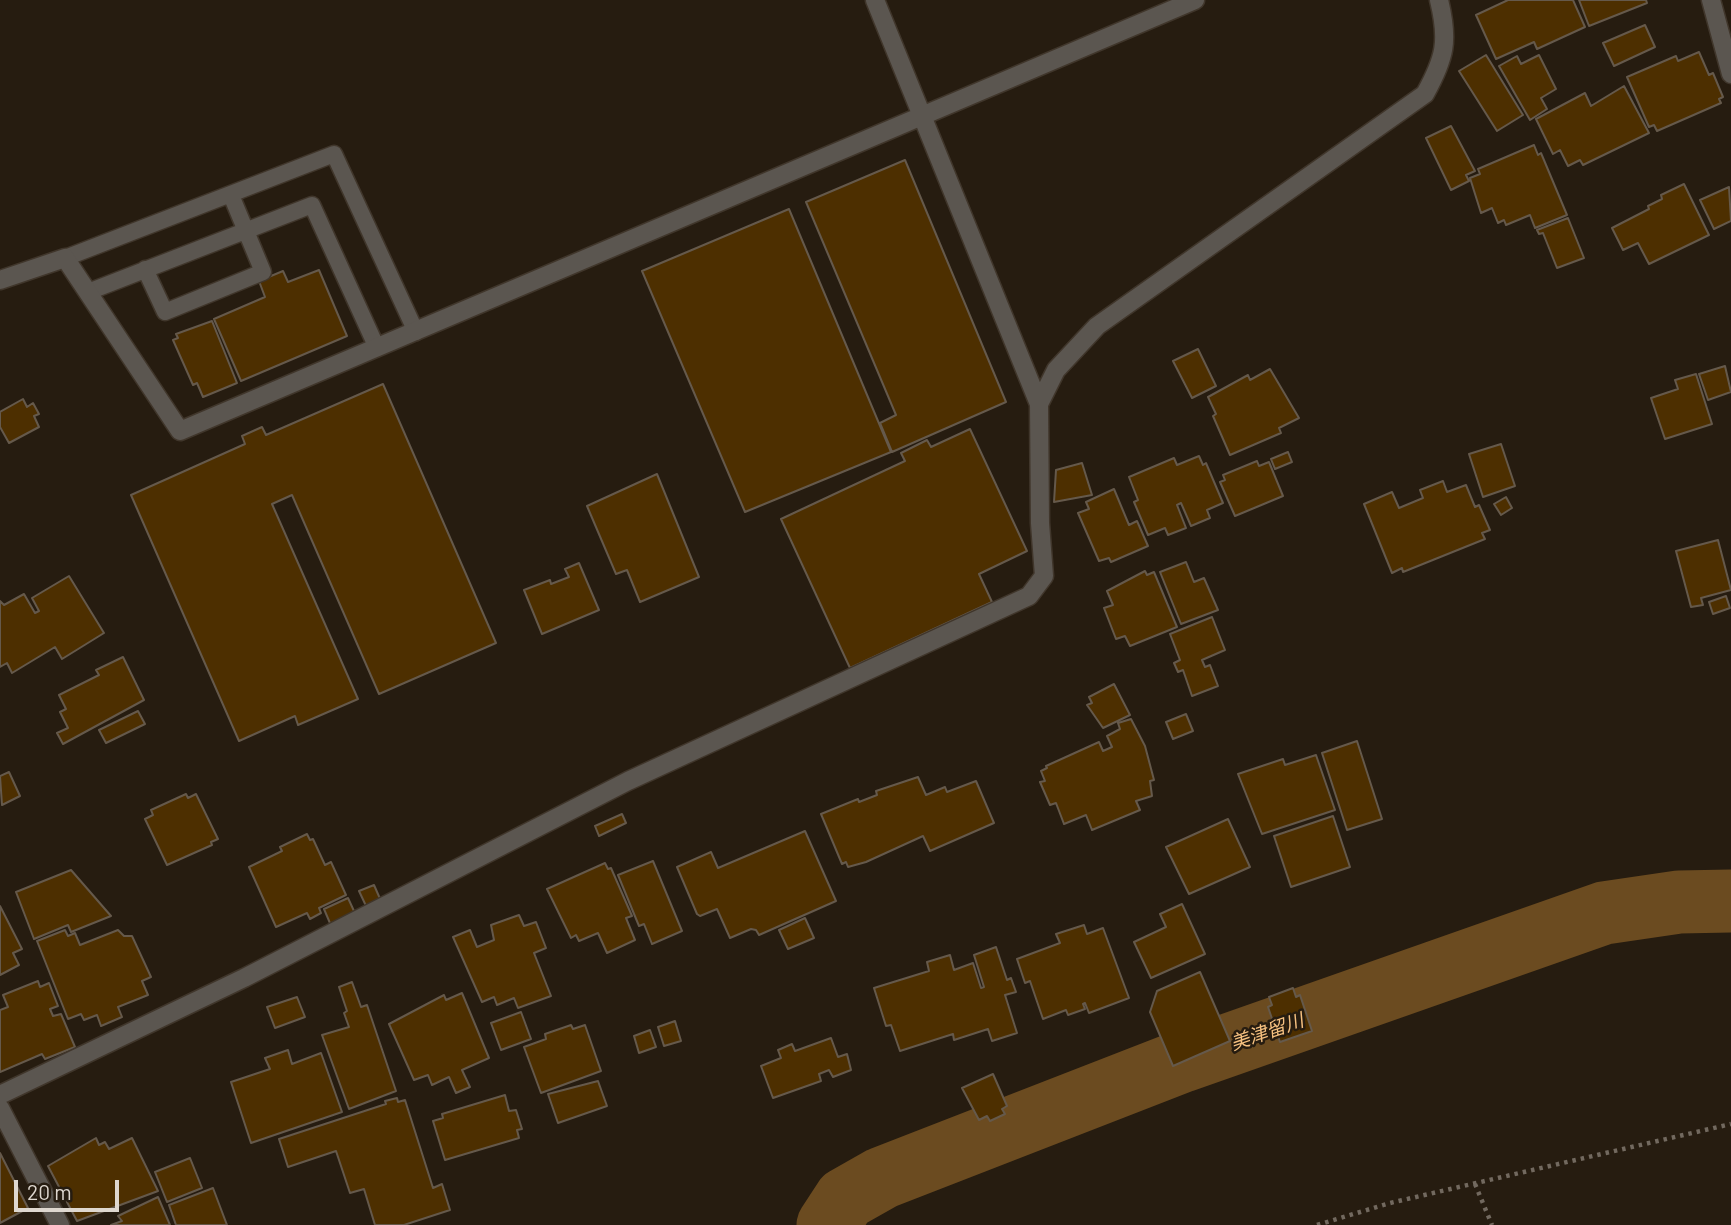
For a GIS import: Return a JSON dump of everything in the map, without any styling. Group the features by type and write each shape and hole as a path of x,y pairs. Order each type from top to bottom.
{"street":[{"path":"0,1096 244,978 628,781 1028,596 1044,576 1040,523 1039,404 875,0"},
{"path":"0,280 65,258 180,431 1195,0"},
{"path":"1039,404 1056,369 1097,326 1425,94 1443,62 1444,19 1439,0"},
{"path":"1711,0 1731,74"},
{"path":"0,1108 60,1225"}],"lane":[{"path":"65,258 334,154 416,332"},
{"path":"145,269 165,313 264,272 231,195"},
{"path":"88,292 312,205 377,348"}],"path":[{"path":"1317,1225 1390,1203 1731,1124"},
{"path":"1475,1184 1492,1225"}],"building":[{"path":"1508,0 1573,0 1585,27 1537,49 1534,42 1496,59 1476,15"},
{"path":"1579,0 1646,0 1647,3 1589,26"},
{"path":"1645,25 1655,47 1614,66 1603,43"},
{"path":"1699,52 1709,75 1713,73 1723,97 1719,99 1721,103 1657,131 1654,125 1649,127 1627,77 1676,56 1678,61"},
{"path":"1486,55 1523,115 1497,131 1459,71"},
{"path":"1539,55 1556,89 1541,98 1547,109 1530,120 1499,66 1517,56 1521,64"},
{"path":"1624,86 1649,133 1583,165 1580,160 1568,166 1560,150 1553,154 1536,119 1585,93 1591,106"},
{"path":"1451,126 1475,171 1466,175 1469,181 1451,190 1426,138"},
{"path":"1534,145 1538,155 1541,153 1567,215 1535,228 1530,215 1506,225 1504,220 1498,223 1492,208 1481,213 1470,178 1480,174 1478,169"},
{"path":"905,160 1006,402 892,452 880,423 896,415 806,202"},
{"path":"1684,184 1709,235 1649,264 1638,243 1623,250 1612,228 1649,209 1648,206 1662,199 1661,195"},
{"path":"1729,187 1731,221 1714,229 1700,200"},
{"path":"789,209 891,452 745,512 642,271"},
{"path":"1568,218 1584,258 1557,268 1543,233 1539,234 1537,230"},
{"path":"319,270 347,336 241,381 214,319 265,297 259,281 283,271 288,282"},
{"path":"212,321 237,383 203,397 197,383 193,385 173,340 178,338 176,334"},
{"path":"1198,349 1216,386 1192,398 1173,361"},
{"path":"1725,366 1731,392 1708,400 1699,374"},
{"path":"1270,369 1299,418 1279,428 1281,433 1230,455 1208,397 1248,375 1250,380"},
{"path":"1696,374 1712,424 1665,439 1651,398 1678,389 1675,380"},
{"path":"383,384 496,643 379,694 292,495 272,504 358,699 298,725 295,716 239,741 131,495 245,444 242,436 262,427 266,435"},
{"path":"23,399 27,407 33,403 39,414 34,416 39,427 9,443 0,427 0,412"},
{"path":"970,429 1027,551 979,574 992,602 850,668 781,519 905,461 901,453 927,440 931,447"},
{"path":"1501,444 1515,486 1483,497 1469,454"},
{"path":"1288,452 1292,462 1275,469 1271,459"},
{"path":"1199,456 1203,465 1206,463 1223,503 1207,510 1210,518 1191,526 1181,503 1177,505 1186,528 1168,535 1165,528 1148,535 1134,502 1138,500 1129,477 1174,458 1177,465"},
{"path":"1257,461 1259,466 1269,462 1283,496 1235,516 1220,482 1225,480 1223,475"},
{"path":"1082,463 1092,495 1054,502 1056,470"},
{"path":"657,474 699,577 640,602 627,570 616,574 587,506"},
{"path":"1443,481 1447,492 1466,485 1475,507 1479,505 1490,530 1482,533 1485,539 1403,572 1402,568 1392,573 1364,504 1392,492 1399,508 1423,498 1420,490"},
{"path":"1114,489 1129,525 1137,521 1148,546 1111,562 1109,558 1099,561 1078,513 1089,509 1086,502"},
{"path":"1506,497 1512,508 1501,515 1494,504"},
{"path":"1718,540 1731,590 1701,598 1703,605 1691,607 1676,551"},
{"path":"1186,562 1194,582 1204,578 1218,610 1181,624 1160,572"},
{"path":"579,563 599,610 542,634 524,590 550,580 551,584 569,577 565,569"},
{"path":"1145,571 1147,575 1154,572 1177,627 1130,646 1125,636 1116,639 1104,608 1113,605 1107,591"},
{"path":"69,576 104,633 62,659 55,647 12,673 7,663 0,667 0,601 4,605 24,594 35,613 39,611 32,598"},
{"path":"1726,596 1730,608 1713,614 1709,602"},
{"path":"1212,617 1225,650 1202,660 1205,667 1210,665 1218,686 1192,696 1183,670 1178,672 1174,663 1180,660 1170,634"},
{"path":"123,657 144,700 63,744 57,733 68,728 60,712 66,709 59,695 99,675 96,670"},
{"path":"1114,684 1130,715 1103,728 1087,705 1092,703 1089,697"},
{"path":"138,711 145,724 106,743 99,730"},
{"path":"1186,714 1193,731 1173,739 1166,722"},
{"path":"1131,719 1145,746 1154,780 1150,781 1152,796 1136,801 1140,810 1092,830 1086,815 1064,824 1056,803 1050,805 1040,782 1045,781 1041,771 1047,768 1046,766 1099,742 1103,751 1112,747 1107,736 1120,729 1118,723"},
{"path":"1357,741 1382,819 1347,830 1322,753"},
{"path":"1316,755 1335,810 1262,834 1238,774 1283,759 1285,765"},
{"path":"9,772 20,796 2,805 0,776"},
{"path":"918,777 926,795 945,787 947,792 976,781 994,823 930,851 923,836 866,862 848,867 846,862 842,864 821,814 858,799 859,802 877,795 876,791"},
{"path":"186,794 188,798 196,794 218,839 211,842 212,845 167,865 145,819 153,815 151,810"},
{"path":"622,814 626,823 599,836 595,826"},
{"path":"1333,816 1350,867 1291,887 1274,836"},
{"path":"1228,819 1250,867 1189,894 1166,847"},
{"path":"805,831 836,901 759,935 756,930 751,929 730,938 717,909 700,916 697,914 677,867 711,852 718,868"},
{"path":"307,834 310,840 313,839 325,865 331,862 346,895 319,908 321,913 310,919 307,913 276,927 249,867 282,851 280,847"},
{"path":"653,861 682,931 652,944 644,924 639,926 618,875"},
{"path":"605,863 608,869 611,868 632,916 626,918 635,940 607,953 598,933 579,941 576,935 571,938 547,889"},
{"path":"71,870 111,916 71,932 68,925 34,939 16,892"},
{"path":"374,885 381,901 367,908 359,891"},
{"path":"348,898 360,924 335,935 324,909"},
{"path":"1182,904 1205,954 1151,978 1134,942 1166,927 1160,914"},
{"path":"0,906 22,949 13,953 19,965 0,975"},
{"path":"519,915 524,926 536,922 546,948 534,953 551,996 518,1008 514,998 497,1005 494,997 482,1002 453,937 470,930 477,947 494,940 491,925"},
{"path":"805,918 814,938 788,949 779,930"},
{"path":"1084,925 1087,934 1103,928 1129,998 1089,1013 1085,1003 1085,1009 1068,1015 1066,1010 1043,1019 1030,981 1025,983 1017,959 1060,943 1056,934"},
{"path":"65,930 68,936 75,933 80,945 118,930 124,936 132,936 151,977 142,981 148,995 118,1007 122,1017 101,1026 97,1015 84,1020 81,1014 68,1019 37,941"},
{"path":"996,947 1007,980 1011,978 1016,992 1005,995 1017,1033 992,1041 988,1029 954,1040 953,1034 900,1051 891,1025 886,1026 874,988 929,971 927,962 950,955 954,970 973,963 981,988 984,987 974,955"},
{"path":"1200,972 1230,1041 1173,1066 1150,1012 1157,991"},
{"path":"38,981 40,987 49,983 58,1006 50,1009 53,1016 61,1014 75,1047 45,1059 42,1054 0,1072 0,1010 8,1007 3,995"},
{"path":"352,982 361,1007 367,1005 396,1091 349,1109 322,1035 349,1027 339,987"},
{"path":"1293,988 1296,997 1300,995 1312,1031 1280,1042 1268,1007 1272,1005 1269,997"},
{"path":"462,993 489,1058 462,1070 470,1087 456,1093 449,1077 432,1085 428,1075 414,1080 389,1024 444,995 446,1000"},
{"path":"297,997 305,1017 275,1028 267,1007"},
{"path":"521,1012 531,1039 501,1050 491,1023"},
{"path":"675,1021 681,1041 664,1046 658,1027"},
{"path":"571,1025 573,1029 585,1025 601,1071 541,1093 524,1047 546,1039 545,1034"},
{"path":"650,1030 656,1047 639,1053 634,1036"},
{"path":"831,1038 838,1057 847,1054 851,1070 833,1077 829,1070 819,1074 821,1081 773,1098 761,1066 781,1058 778,1050 792,1044 795,1051"},
{"path":"288,1050 292,1064 321,1053 342,1112 251,1143 231,1082 270,1069 265,1058"},
{"path":"993,1074 1007,1106 1002,1109 1005,1114 990,1121 987,1116 979,1120 962,1088"},
{"path":"598,1081 607,1106 558,1123 548,1094"},
{"path":"505,1095 509,1111 516,1110 522,1129 517,1130 519,1138 445,1160 433,1121 443,1118 442,1114"},
{"path":"397,1098 398,1102 405,1100 433,1188 442,1184 450,1210 404,1225 375,1225 364,1189 350,1193 336,1151 288,1167 279,1139"},
{"path":"96,1138 99,1145 105,1142 109,1149 132,1138 158,1191 77,1221 48,1166"},
{"path":"0,1153 28,1208 0,1223"},
{"path":"190,1158 202,1188 167,1202 155,1172"},
{"path":"213,1188 227,1225 176,1225 169,1205"},
{"path":"158,1197 170,1225 111,1225 122,1221 118,1216"}],"waterway":[{"name":"美津留川","path":"828,1225 845,1199 882,1178 1183,1061 1604,913 1679,902 1731,901"}]}
